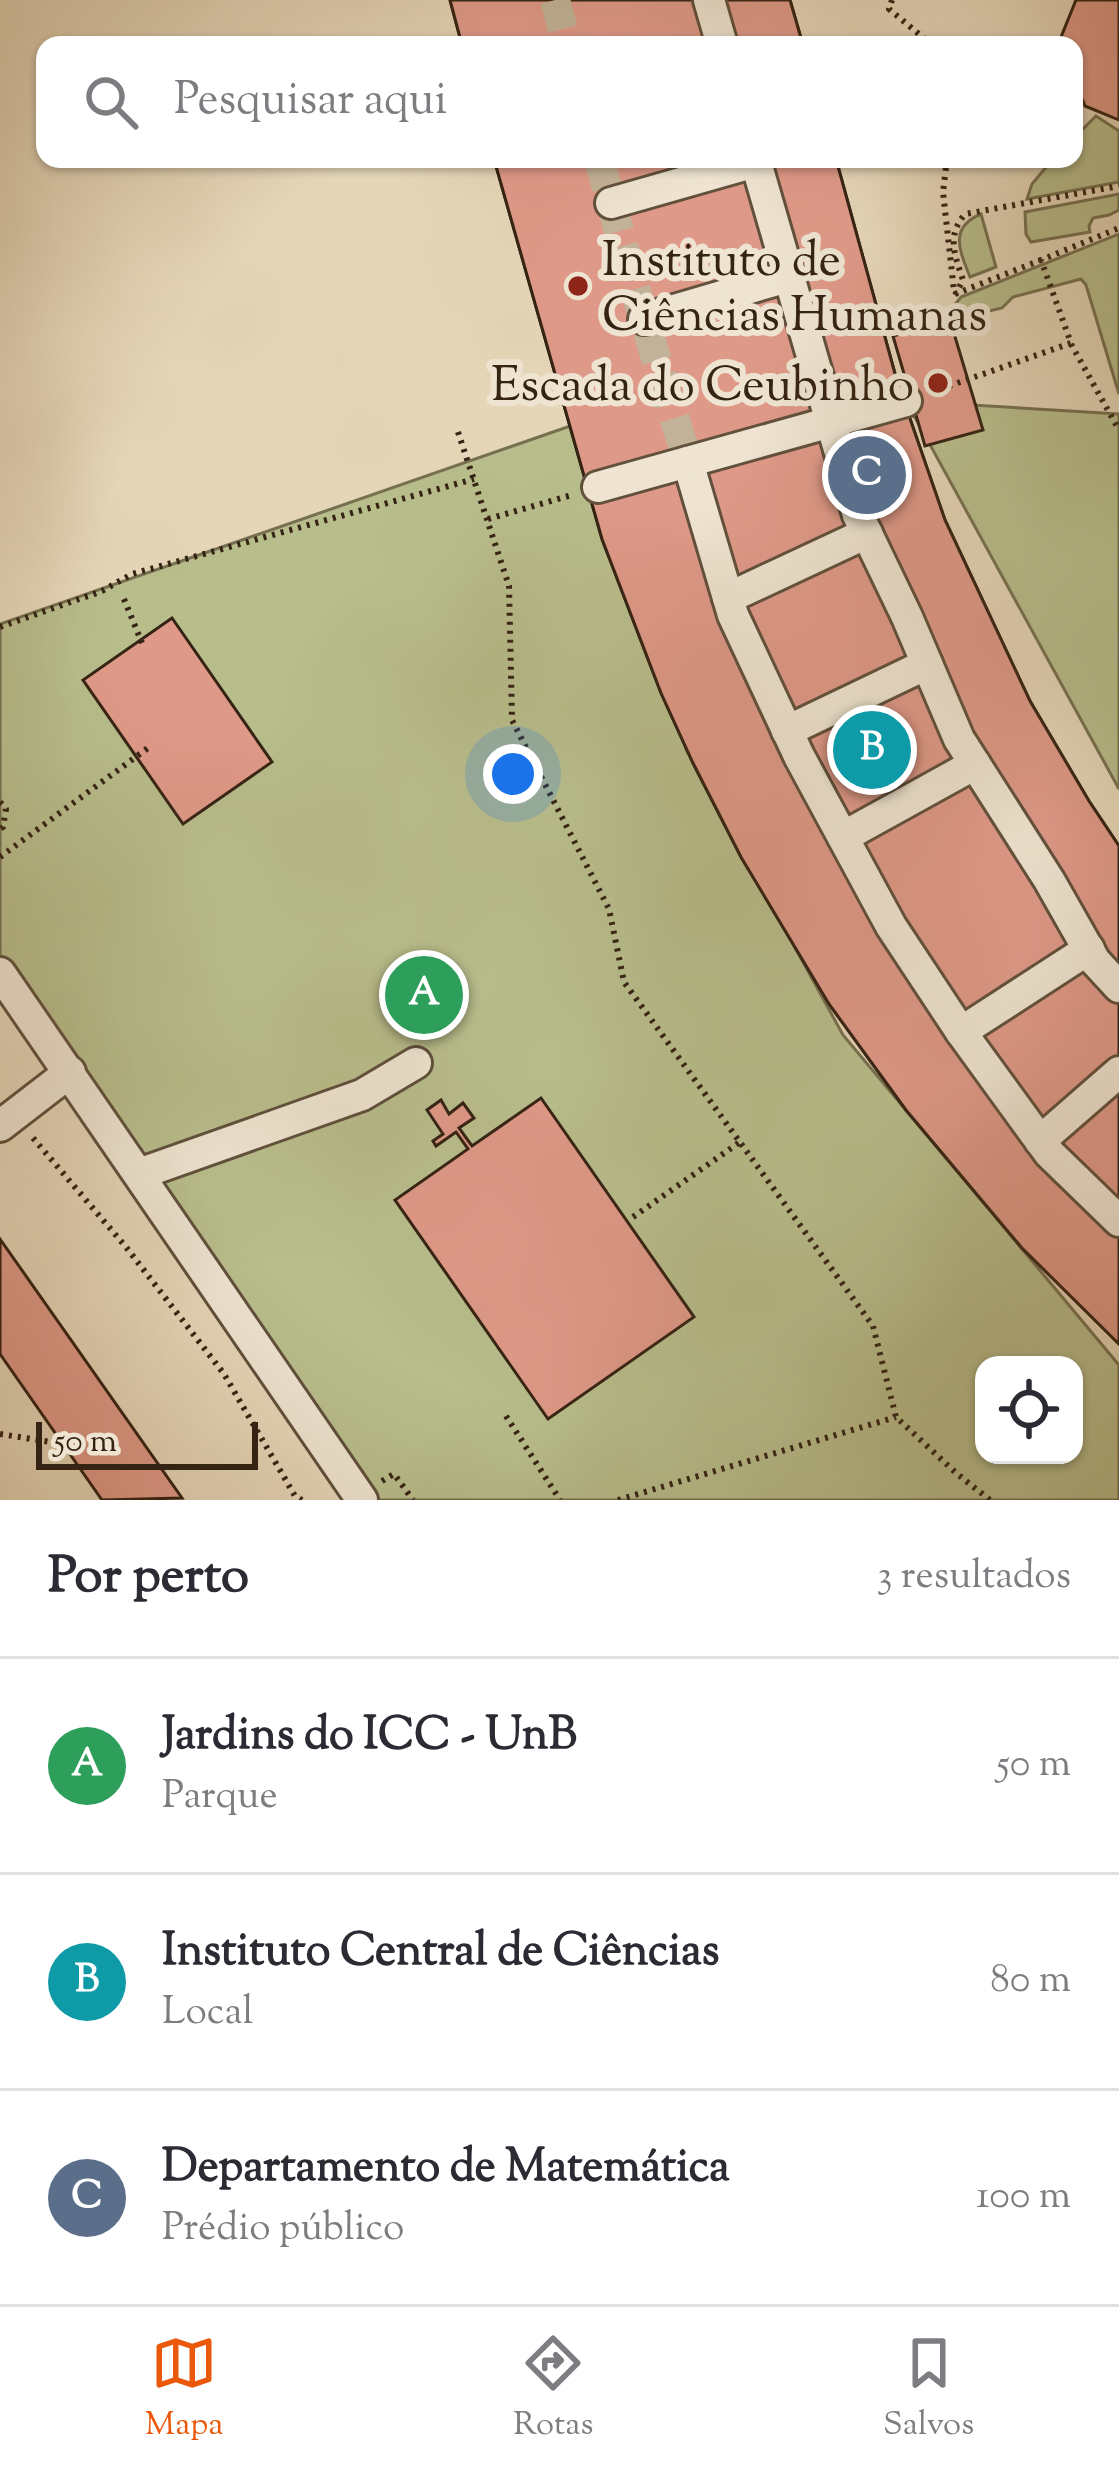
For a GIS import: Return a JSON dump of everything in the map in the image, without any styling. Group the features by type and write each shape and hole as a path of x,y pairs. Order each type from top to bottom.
{"street":[{"path":"709,0 719,36"},
{"path":"611,203 731,168"},
{"path":"757,168 858,515 959,740 1095,961 1119,987"},
{"path":"644,319 787,278"},
{"path":"598,487 906,401"},
{"path":"688,462 733,614 788,731 891,926 1049,1153 1116,1212"},
{"path":"728,598 867,533"},
{"path":"788,731 927,664"},
{"path":"843,837 975,764"},
{"path":"961,1032 1089,949"},
{"path":"0,973 362,1500"},
{"path":"139,1174 362,1095 416,1063"},
{"path":"7,1121 70,1072"},
{"path":"1040,1141 1119,1072"}],"path":[{"path":"892,0 889,9 921,36"},
{"path":"946,168 943,192 955,295"},
{"path":"955,295 964,280 954,230 965,214 1119,186"},
{"path":"955,295 1119,228"},
{"path":"1041,260 1071,343 1119,430"},
{"path":"906,401 1071,343"},
{"path":"458,432 509,586 512,720 609,909 624,982 873,1326 896,1417 990,1500"},
{"path":"0,627 102,591 133,574 474,479"},
{"path":"488,519 598,487"},
{"path":"124,599 142,643"},
{"path":"0,857 152,745"},
{"path":"0,802 6,809 0,829"},
{"path":"7,1121 126,1246 224,1374 295,1496 302,1500"},
{"path":"633,1217 740,1142"},
{"path":"506,1416 560,1500"},
{"path":"618,1500 896,1417"},
{"path":"0,1434 64,1444"}],"green space":[{"path":"1096,116 1119,131 1119,182 1027,199 1045,168 1083,168 1083,129"},
{"path":"1119,194 1119,210 1093,218 1090,232 1031,242 1026,234 1025,212"},
{"path":"981,214 996,267 970,277 960,233"},
{"path":"1119,234 1119,394 1081,279 1013,297 1002,308 951,320 949,312 961,297"},
{"path":"906,401 1119,414 1119,789"},
{"path":"579,423 686,749 843,1035 1119,1365 1119,1500 361,1500 0,955 0,624"}],"building":[{"path":"450,0 621,0 582,11 588,33 652,14 648,0 790,0 800,36 460,36"},
{"path":"450,0 790,0 800,36 460,36"},
{"path":"1076,0 1119,0 1119,120 1085,106 1083,36 1061,36"},
{"path":"497,168 838,168 897,381 945,520 1030,701 1119,846 1119,1127 1098,1146 1114,1164 1119,1160 1119,1344 1022,1248 906,1110 829,1004 741,857 661,693 602,539","holes":["710,224 716,245 652,264 646,243","743,339 752,374 688,391 679,357","786,487 798,523 737,545 725,508","838,622 847,643 787,669 777,646","859,738 871,760 840,777 828,754","1005,923 1019,942 964,981 950,961","1073,1014 1088,1033 1036,1075 1020,1055"]},
{"path":"497,168 838,168 897,381 945,520 1030,701 1119,846 1119,1344 1022,1248 906,1110 829,1004 741,857 693,763 602,539"},
{"name":"Escada do Ceubinho","path":"950,320 983,430 925,446 893,336"},
{"path":"172,618 272,762 183,824 83,680"},
{"path":"541,1098 694,1317 548,1419 395,1200 468,1149 456,1132 436,1146 433,1141 443,1134 427,1110 441,1100 449,1114 463,1103 474,1118 459,1128 472,1146"},
{"path":"0,1239 182,1498 102,1500 0,1354"}],"tunnel":[{"path":"555,0 565,36"},
{"path":"602,168 688,462"}],"place":[{"name":"Instituto de Ciências Humanas","path":"578,286"},
{"name":"Escada do Ceubinho","path":"938,383"},
{"name":"Departamento de Matemática","path":"867,475"},
{"name":"Instituto Central de Ciências","path":"872,750"},
{"name":"Jardins do ICC - UnB","path":"424,995"}]}
